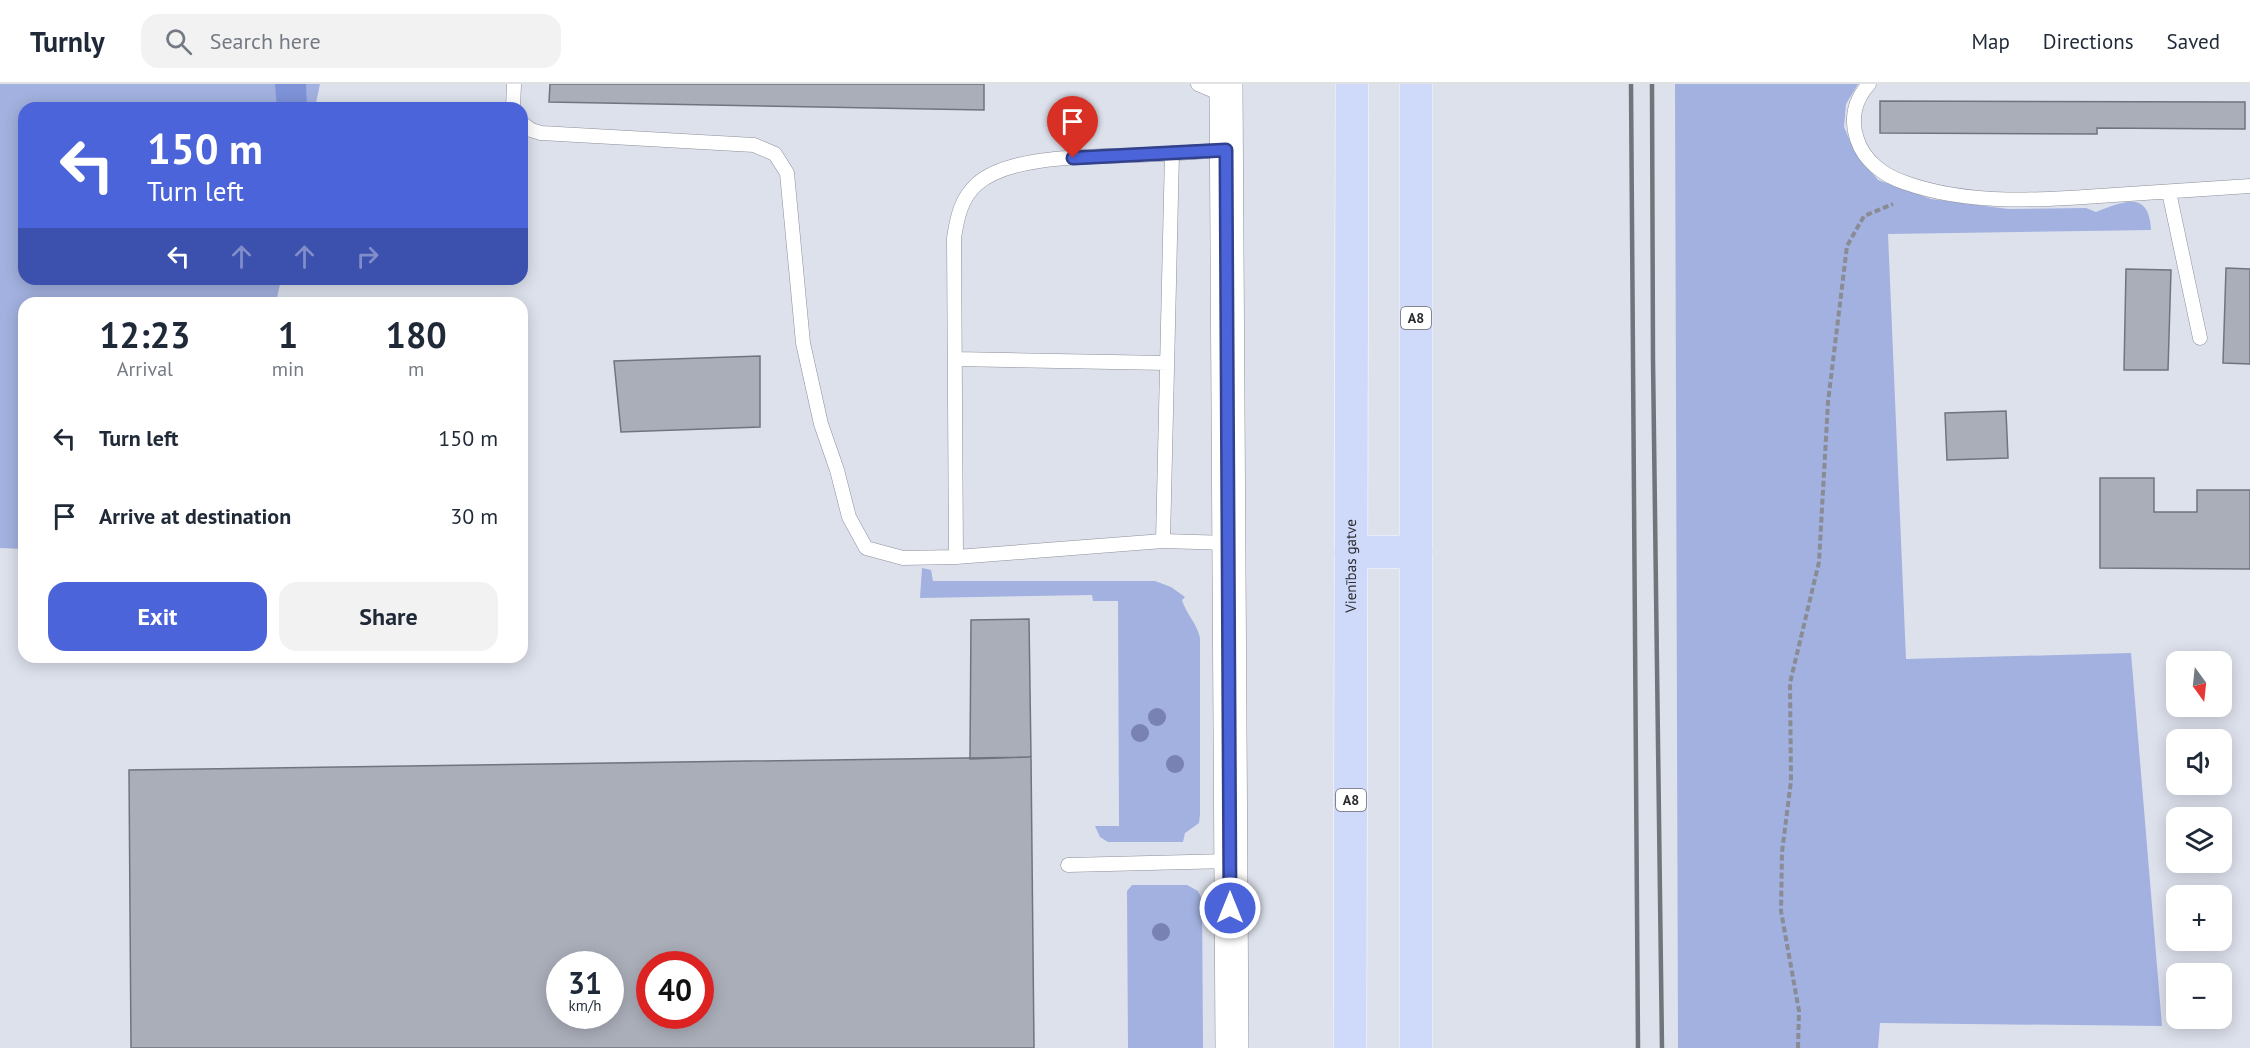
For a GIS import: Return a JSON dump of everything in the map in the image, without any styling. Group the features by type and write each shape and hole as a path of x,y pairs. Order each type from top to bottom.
{"highway":[{"name":"Vienības gatve","path":"1350,1048 1352,84"},
{"name":"A8","path":"1416,84 1416,1048"},
{"path":"1351,552 1416,552"}],"street":[{"path":"1217,88 1226,150 1232,1048"}],"lane":[{"path":"513,102 514,84"},
{"path":"1869,84 1857,99 1854,115 1857,138 1865,156 1879,170 1905,183 1947,193 2003,199 2071,198 2250,186"},
{"path":"528,128 541,133 754,145 775,154 786,173 803,344 821,424 837,470 849,517 866,548 903,558 927,560 1163,541 1229,543"},
{"path":"956,557 954,238 957,218 963,201 977,184 991,175 1015,166 1043,160 1226,150"},
{"path":"1163,541 1172,153"},
{"path":"2169,192 2200,338"},
{"path":"956,359 1167,363"},
{"path":"1068,865 1230,861"}],"path":[{"path":"1798,1048 1799,1011 1781,911 1782,852 1791,781 1790,682 1819,562 1828,402 1847,246 1864,216 1896,203"}],"shaded area":[{"path":"0,84 320,84 316,102 18,102 18,285 280,285 277,297 18,297 18,549 0,548"},
{"path":"275,84 306,84 307,102 276,102"},
{"path":"1675,84 1858,84 1846,104 1844,127 1854,150 1878,180 1931,199 2008,209 2086,208 2096,212 2125,202 2140,204 2145,208 2151,230 1888,234 1906,659 2131,653 2162,1026 1880,1023 1878,1048 1678,1048"},
{"path":"922,568 931,570 933,581 1155,581 1171,587 1185,597 1182,600 1200,638 1200,814 1199,823 1185,833 1183,842 1108,842 1100,837 1095,826 1119,826 1118,601 1093,601 1092,595 920,598"},
{"path":"1132,885 1187,885 1198,891 1202,899 1203,1048 1128,1048 1127,891"}],"building":[{"path":"550,84 984,84 984,110 549,102"},
{"path":"1880,101 2245,102 2245,129 2097,128 2097,134 1880,133"},
{"path":"2226,268 2250,269 2250,364 2223,363"},
{"path":"2126,269 2171,270 2168,370 2124,370"},
{"path":"760,356 760,427 621,432 614,361"},
{"path":"2006,411 2008,458 1947,460 1945,413"},
{"path":"2100,478 2154,478 2154,512 2197,512 2197,490 2250,490 2250,569 2100,568"},
{"path":"1029,619 1031,757 970,759 971,620"},
{"path":"1031,757 1034,1048 131,1048 129,770"}],"railway":[{"path":"1631,84 1638,1048"},
{"path":"1652,84 1653,360 1662,1048"}],"route":[{"path":"1073,158 1226,150 1230,908"}]}
